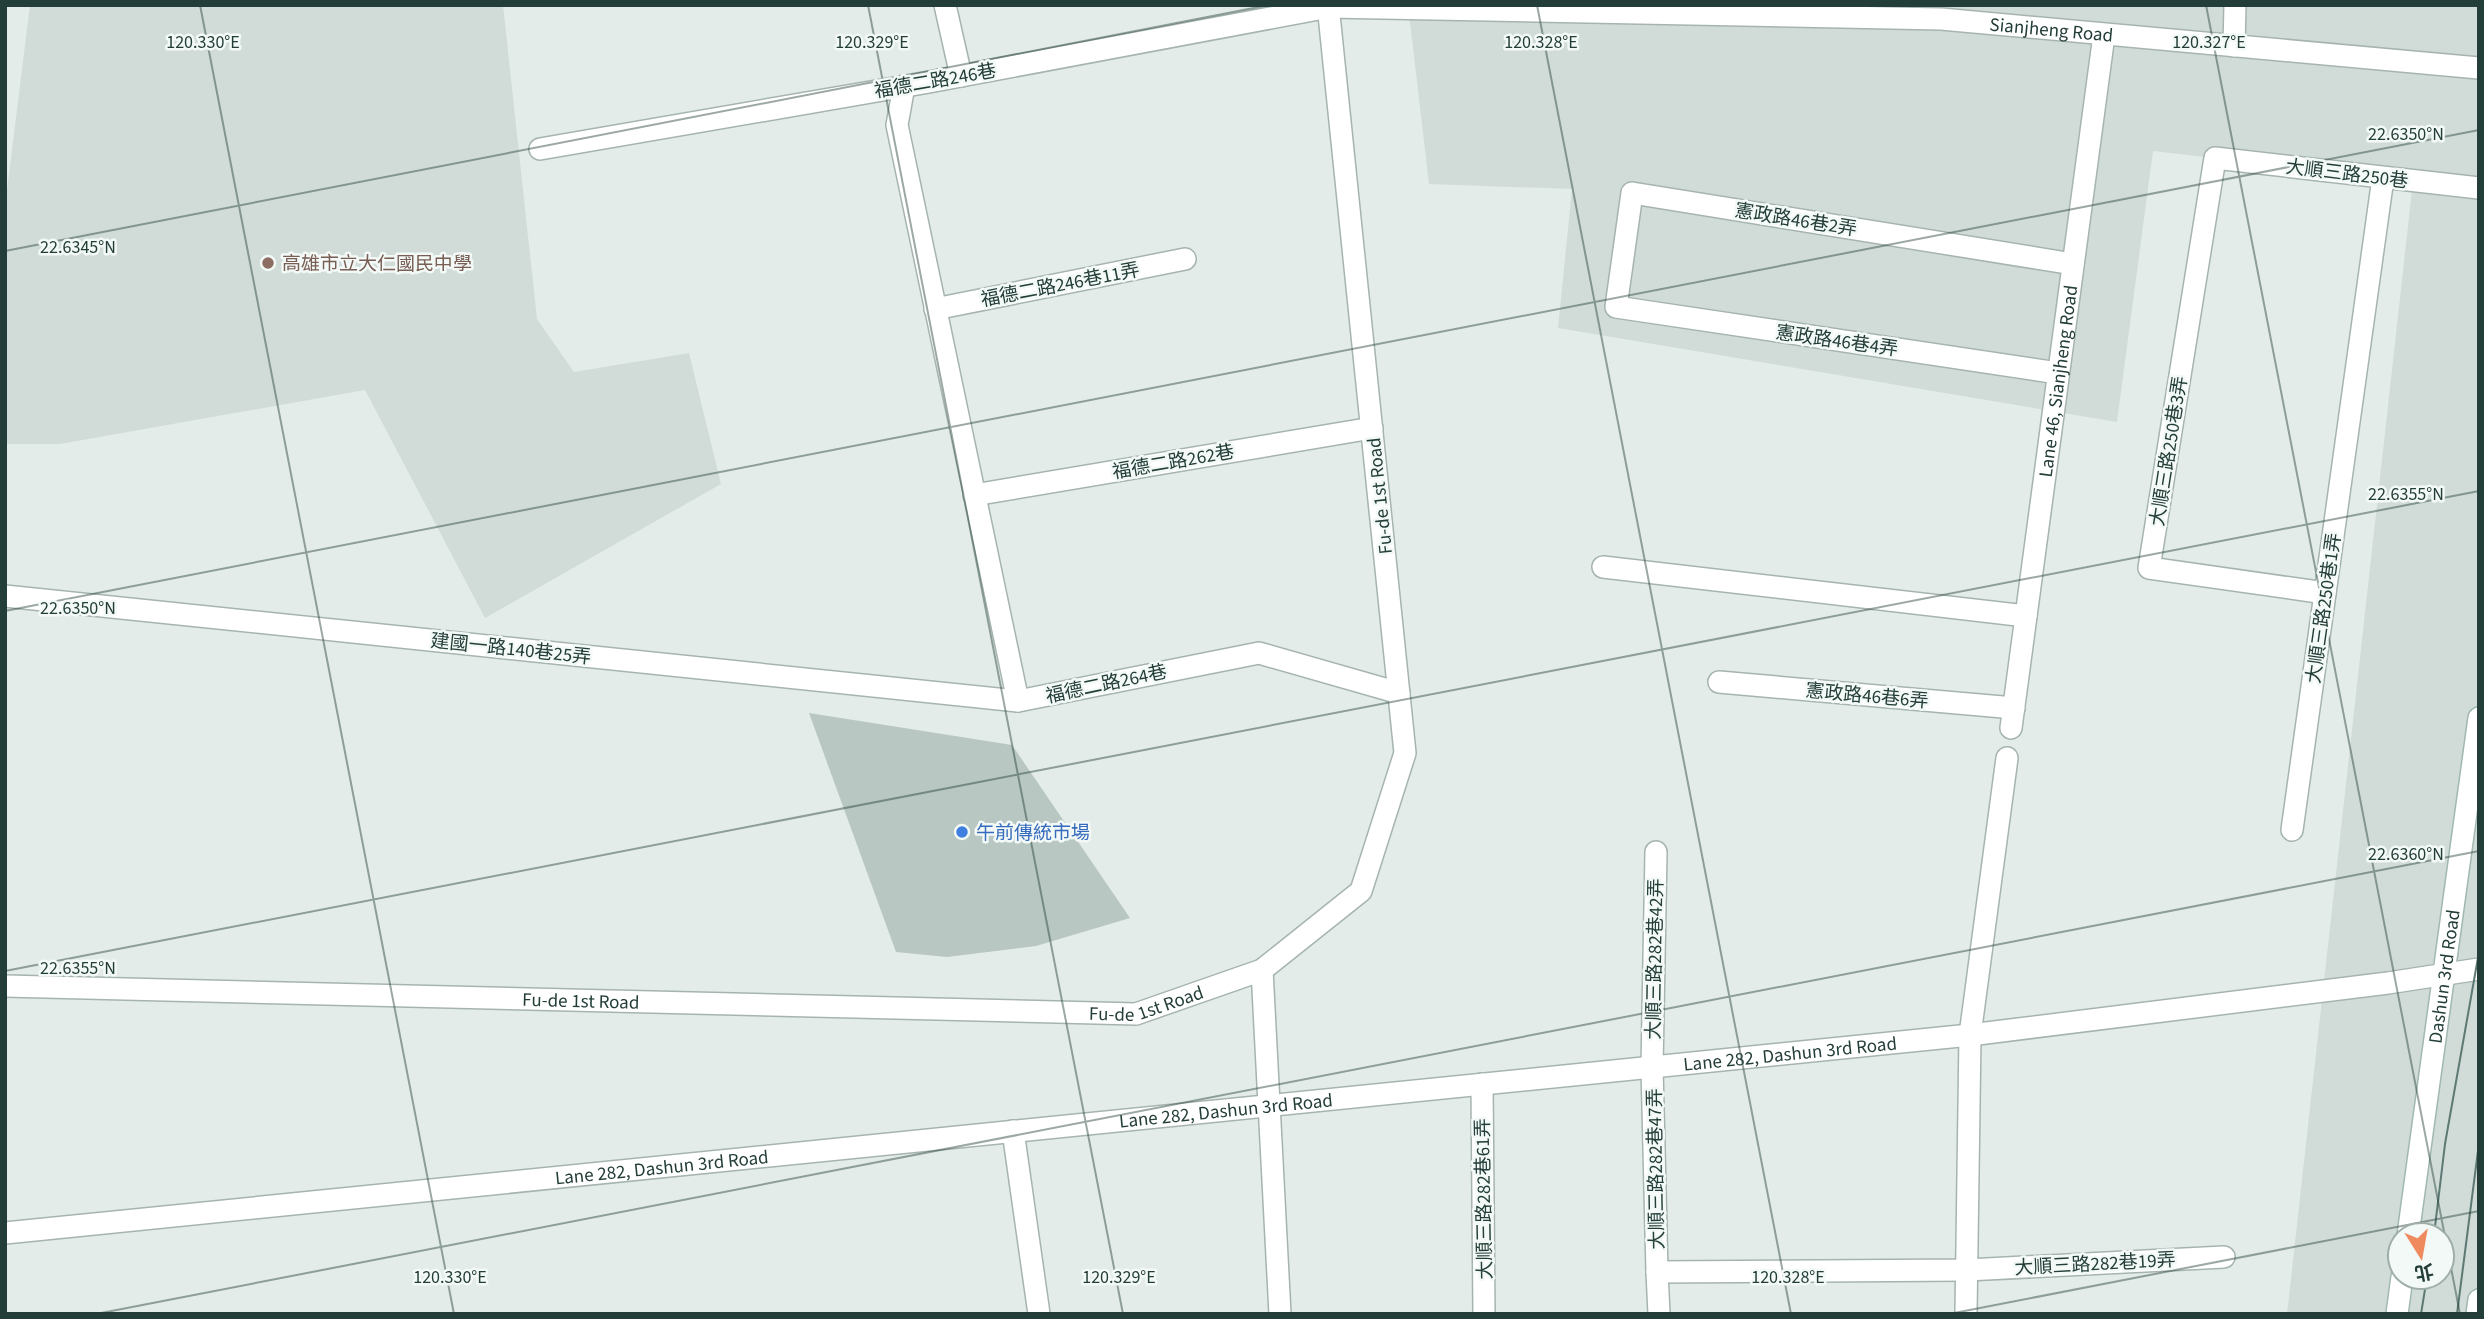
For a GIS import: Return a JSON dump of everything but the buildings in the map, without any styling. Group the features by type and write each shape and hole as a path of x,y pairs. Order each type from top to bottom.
{"street":[{"path":"945,5 961,76"},
{"path":"2234,46 2235,5"},
{"name":"福德二路246巷","path":"540,149 961,76 1329,6"},
{"name":"Sianjheng Road","path":"1329,6 1941,12 2104,35 2479,68"},
{"name":"Fu-de 1st Road","path":"5,986 1136,1014 1262,970 1362,891 1405,752 1329,6"},
{"name":"Lane 46, Sianjheng Road","path":"2012,718 2104,35"},
{"path":"904,86 897,125 974,495"},
{"name":"大順三路250巷","path":"2215,158 2479,188"},
{"name":"大順三路250巷3弄","path":"2215,158 2149,568 2325,593"},
{"name":"大順三路250巷1弄","path":"2292,830 2383,178"},
{"name":"憲政路46巷2弄","path":"1616,307 1632,193 2073,264"},
{"name":"福德二路246巷11弄","path":"935,309 1185,259"},
{"name":"憲政路46巷4弄","path":"1616,307 2058,373"},
{"name":"福德二路262巷","path":"974,495 1372,428"},
{"name":"福德二路264巷","path":"974,495 1018,701 1259,653 1399,693"},
{"path":"1603,567 2026,616"},
{"name":"建國一路140巷25弄","path":"5,596 1018,701"},
{"name":"憲政路46巷6弄","path":"1719,682 2012,718"},
{"name":"Dashun 3rd Road","path":"2410,1221 2479,718"},
{"path":"1966,1314 1970,1035 2007,758"},
{"name":"大順三路282巷42弄","path":"1652,1067 1656,852"},
{"name":"Lane 282, Dashun 3rd Road","path":"5,1233 1970,1035 2388,983 2479,969"},
{"path":"1262,970 1280,1314"},
{"name":"大順三路282巷47弄","path":"1652,1067 1659,1314"},
{"name":"大順三路282巷61弄","path":"1482,1084 1484,1314"},
{"path":"1013,1131 1039,1314"},
{"name":"大順三路282巷19弄","path":"1967,1270 2224,1257"},
{"name":"大順三路282巷47弄","path":"1657,1272 1967,1270"},
{"path":"2397,1314 2400,1291"},
{"path":"2477,1314 2479,1300"}],"shaded area":[{"name":"高雄市立大仁國民中學","path":"30,5 503,5 537,319 574,372 689,353 721,484 485,618 365,390 60,444 5,444 5,206"},
{"path":"1408,5 2479,5 2479,1314 2287,1314 2413,181 2153,151 2117,422 1558,328 1572,189 1429,184"}],"tram line":[{"path":"2436,1221 2445,1144 2479,952"},
{"path":"2457,1314 2479,1143"},
{"path":"2421,1314 2425,1291"}],"place":[{"name":"高雄市立大仁國民中學","path":"268,263"},
{"name":"午前傳統市場","path":"962,832"}]}
